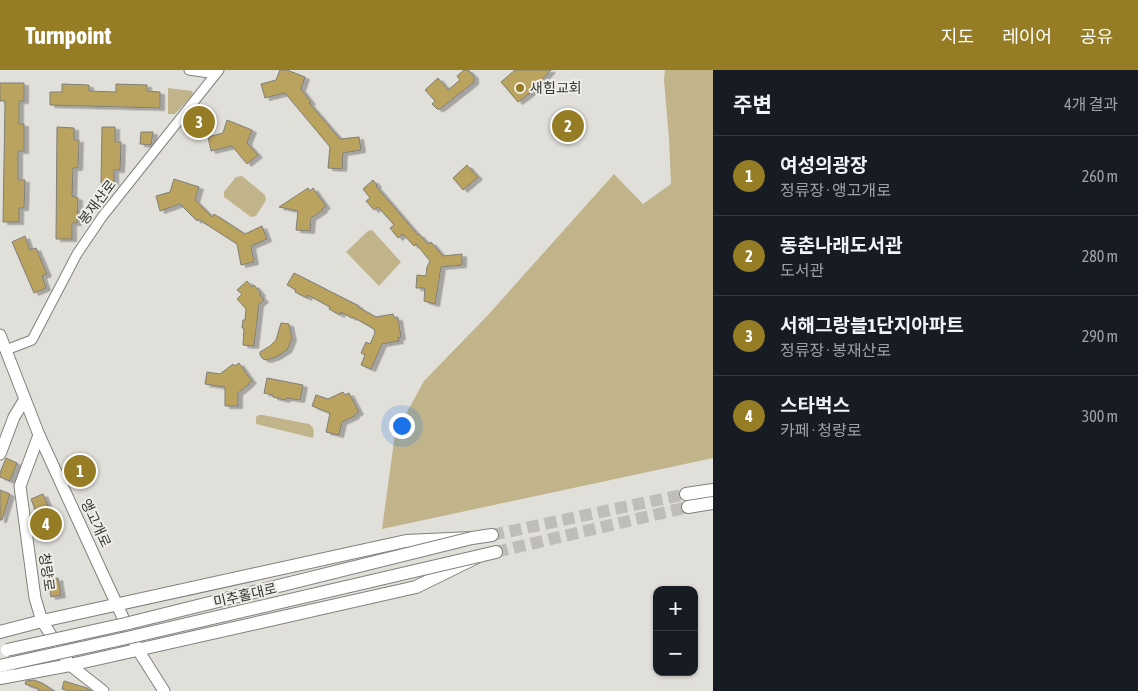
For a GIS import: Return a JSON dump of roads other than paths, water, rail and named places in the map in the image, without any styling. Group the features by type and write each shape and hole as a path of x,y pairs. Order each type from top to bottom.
{"main road":[{"path":"713,490 687,500 713,503"},
{"name":"미추홀대로","path":"3,650 125,624 472,538 492,535"},
{"path":"0,632 42,620 406,541 472,538"},
{"name":"미추홀대로","path":"6,665 496,552"},
{"path":"0,678 70,665 416,587 478,556"}],"street":[{"path":"189,70 218,72"},
{"name":"봉재산로","path":"6,350 32,340 76,254 102,217 218,72"},
{"name":"앵고개로","path":"0,335 39,435 117,605 138,650 164,691"},
{"path":"0,454 14,417 25,399"},
{"name":"청량로","path":"39,435 20,486 35,598 42,620 70,665 103,691"}],"tunnel":[{"path":"492,535 686,494"},
{"path":"496,552 688,507"}],"place":[{"name":"새힘교회","path":"520,88"},
{"name":"서해그랑블1단지아파트","path":"199,122"},
{"name":"동춘나래도서관","path":"568,126"},
{"name":"여성의광장","path":"80,471"},
{"name":"스타벅스","path":"46,524"}]}
